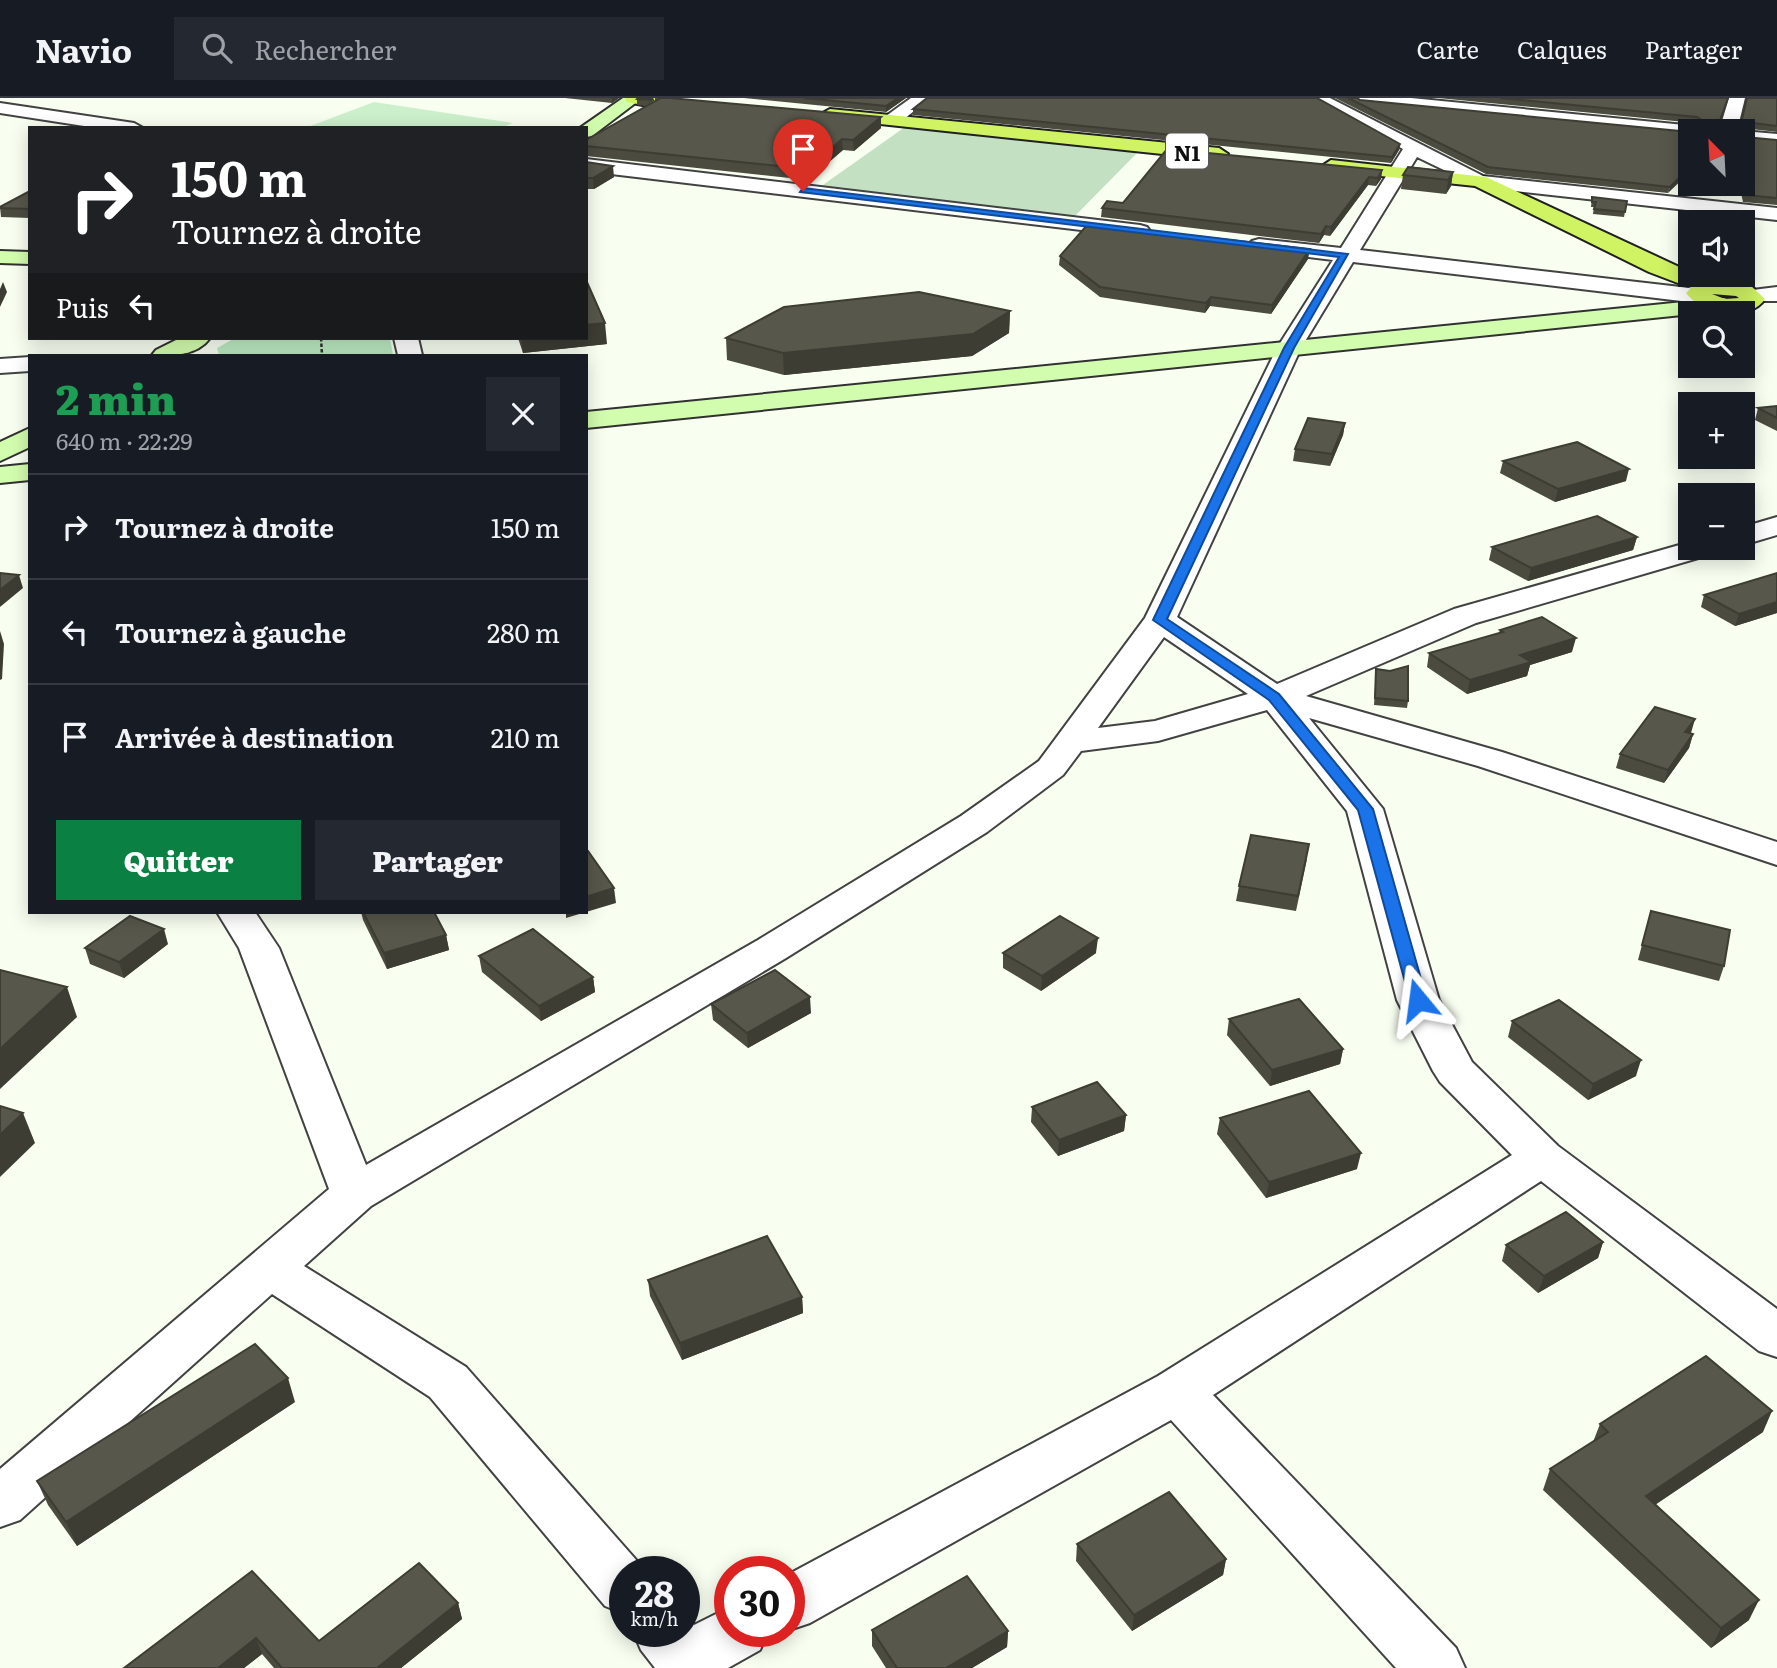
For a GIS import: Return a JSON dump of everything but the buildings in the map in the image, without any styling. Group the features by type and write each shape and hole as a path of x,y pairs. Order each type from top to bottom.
{"highway":[{"path":"634,98 667,100"},
{"name":"N1","path":"809,112 1234,156"},
{"path":"1316,164 1412,144 1479,181 1721,297 1777,308"}],"main road":[{"path":"588,131 634,98"},
{"path":"616,112 667,100"},
{"path":"0,257 28,258"},
{"path":"0,266 28,267"},
{"path":"588,419 1656,309 1721,297"},
{"path":"166,354 194,340"},
{"path":"0,453 28,437"},
{"path":"0,475 28,472"}],"street":[{"path":"0,107 13,98"},
{"path":"892,120 922,98"},
{"path":"1317,98 1412,144 1479,181 1777,214"},
{"path":"1359,98 1448,103 1678,129"},
{"path":"1731,119 1737,98"},
{"path":"0,1503 354,1194 772,949 974,824 1051,768 1160,620 1289,348 1412,144 1448,103"},
{"path":"0,107 121,126"},
{"path":"1755,137 1777,139"},
{"path":"588,164 1166,234"},
{"path":"1719,208 1720,196"},
{"path":"1234,242 1721,297 1777,294"},
{"path":"0,366 28,364"},
{"path":"1755,532 1777,526"},
{"path":"1072,742 1158,731 1274,697 1465,616 1678,555"},
{"path":"1160,620 1274,697 1365,809 1418,1000 1454,1072 1542,1158 1777,1337"},
{"path":"1274,697 1490,759 1777,854"},
{"path":"237,914 259,947 354,1194"},
{"path":"805,1595 1177,1391 1542,1158"},
{"path":"269,1268 448,1382 609,1569"},
{"path":"1177,1391 1435,1668"},
{"path":"680,1653 714,1640"}],"green space":[{"path":"374,102 513,123 506,126 310,126"},
{"path":"905,127 1138,152 1073,218 820,187"},
{"path":"231,340 390,340 393,354 219,354 217,348"}],"route":[{"path":"803,191 1345,256 1289,348 1160,620 1274,697 1365,809 1418,1000"}]}
